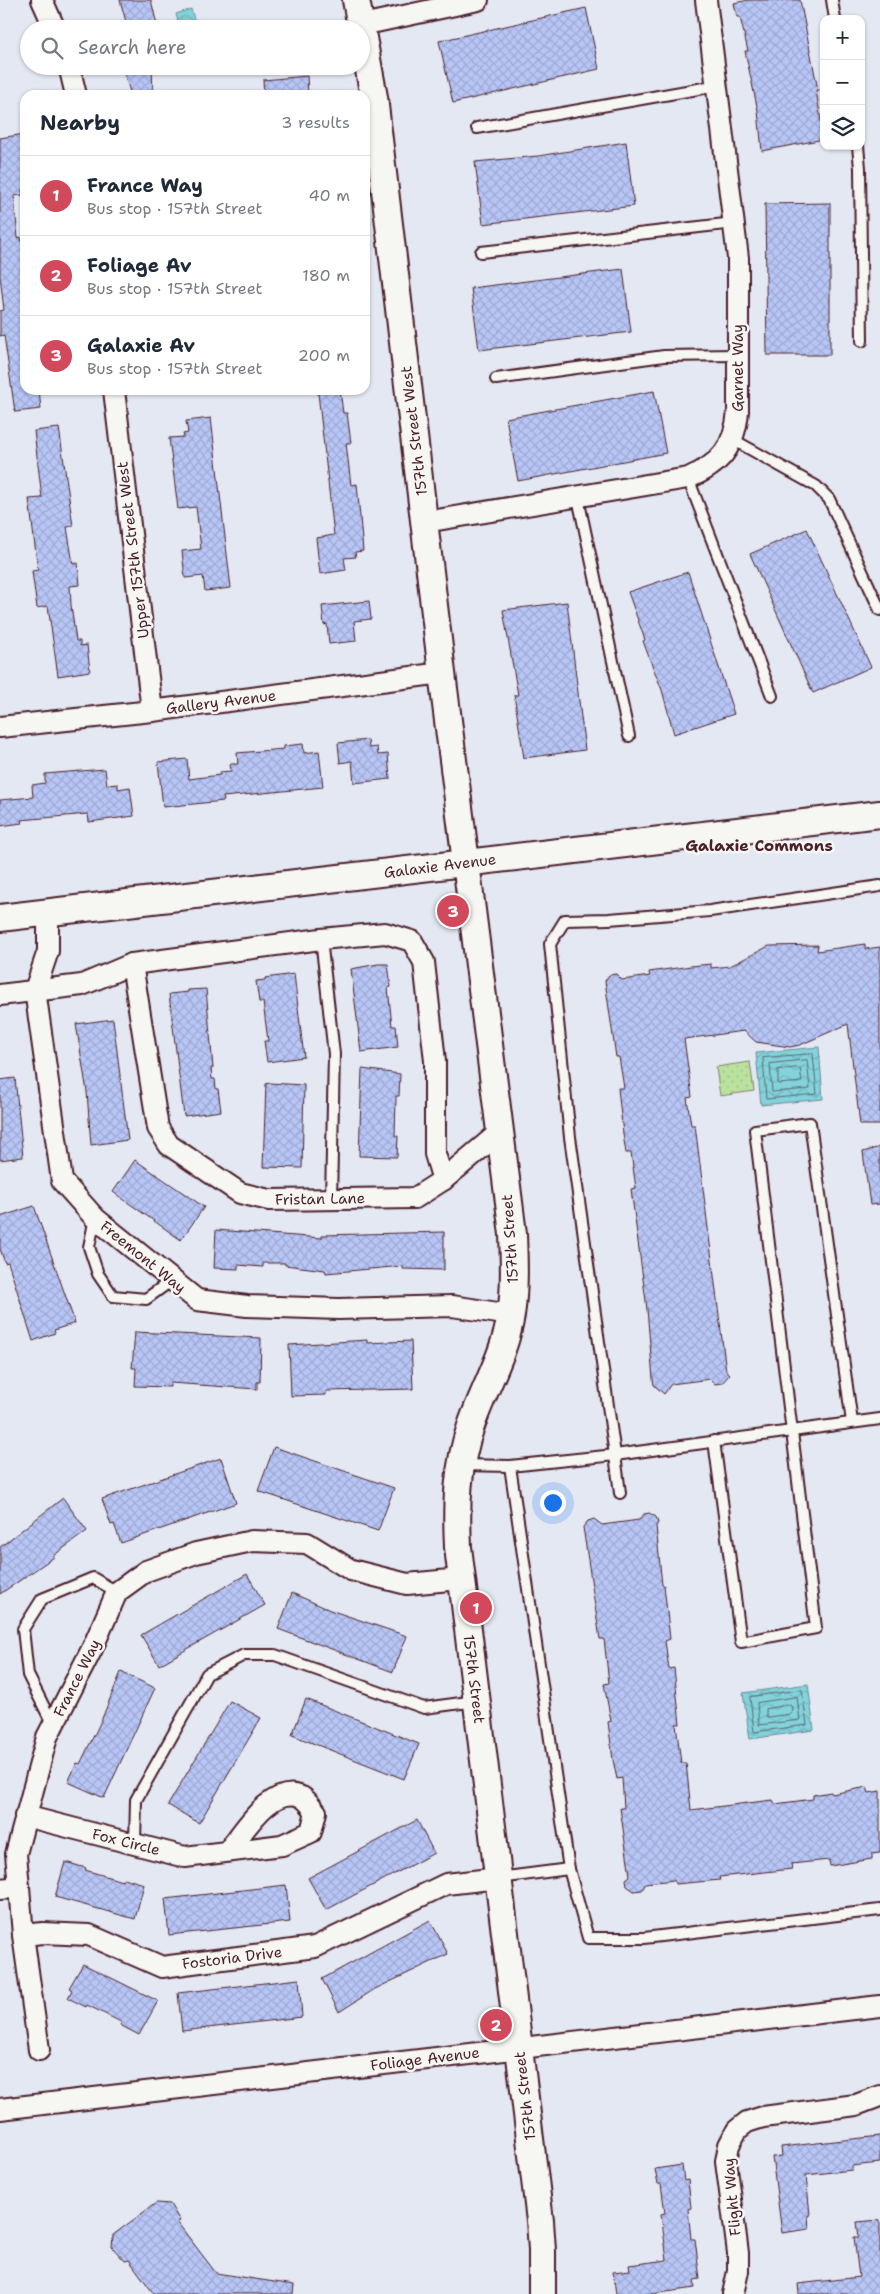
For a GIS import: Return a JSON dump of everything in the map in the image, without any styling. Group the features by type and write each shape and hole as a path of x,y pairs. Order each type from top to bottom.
{"street":[{"path":"42,0 51,20"},
{"name":"157th Street West","path":"356,0 361,20"},
{"path":"370,23 478,0"},
{"name":"Garnet Way","path":"425,522 578,498 688,478 705,471 719,462 732,439 737,428 738,411 738,258 706,0"},
{"name":"157th Street West","path":"370,73 466,862"},
{"path":"71,75 75,90"},
{"name":"Upper 157th Street West","path":"115,395 152,711"},
{"name":"Gallery Avenue","path":"0,727 152,711 442,673"},
{"name":"Galaxie Avenue","path":"0,918 880,814"},
{"name":"157th Street","path":"466,862 513,1234 515,1276 511,1316 501,1354 471,1426 461,1465 456,1508 462,1579 540,2221 542,2294"},
{"name":"Freemont Way","path":"48,912 48,951 35,990 62,1181 95,1218 197,1300 248,1306 340,1308 452,1306 511,1316"},
{"path":"0,995 82,985 132,964 321,940 385,934 412,941 424,962 435,1061 435,1154 443,1180"},
{"name":"Fristan Lane","path":"132,964 158,1128 169,1145 240,1192 268,1200 415,1198 443,1180 500,1132"},
{"path":"117,1592 146,1571 196,1553 252,1541 307,1543 351,1570 407,1584 462,1579"},
{"name":"France Way","path":"9,1888 25,1816 47,1737 92,1649 117,1592"},
{"name":"Fox Circle","path":"25,1816 185,1857 228,1851"},
{"name":"Fostoria Drive","path":"23,1935 43,1933 89,1935 162,1967 315,1947 446,1884 499,1878"},
{"path":"9,1888 23,1935 39,2050"},
{"name":"Foliage Avenue","path":"0,2109 880,2006"},
{"name":"Flight Way","path":"733,2294 738,2271 738,2253 726,2161 728,2145 737,2130 747,2122 763,2117 856,2105 880,2096"}],"lane":[{"path":"832,0 834,15"},
{"path":"476,128 716,86"},
{"path":"858,150 862,341"},
{"path":"481,252 734,223"},
{"path":"496,379 664,356 737,355"},
{"path":"732,439 816,486 829,499 880,610"},
{"path":"688,478 772,696"},
{"path":"578,498 629,736"},
{"path":"620,1493 570,1137 550,944 565,920 609,919 710,911 880,886"},
{"path":"321,940 334,1054 331,1200"},
{"path":"714,1441 741,1642 816,1628 755,1130 810,1123 852,1422"},
{"path":"95,1218 89,1247 98,1274 113,1296 146,1299 172,1280"},
{"path":"461,1465 510,1466 615,1455 880,1419"},
{"path":"510,1466 570,1869 588,1938 644,1938 880,1910"},
{"path":"53,1725 28,1675 23,1629 42,1599 93,1578 117,1592"},
{"path":"135,1844 136,1800 207,1674 244,1655 275,1655 424,1708 477,1701"},
{"path":"499,1878 570,1869"}],"green space":[{"path":"750,1062 754,1091 720,1096 716,1067"}],"water":[{"path":"191,9 194,20 178,20 176,14"},
{"path":"819,1047 823,1099 761,1105 756,1053"},
{"path":"808,1684 814,1730 750,1739 743,1693"}],"building":[{"path":"120,0 151,0 156,20 126,20"},
{"path":"749,0 800,0 818,90 816,90 820,114 820,140 762,151 758,111 745,51 748,51 740,17 737,17 734,3"},
{"path":"586,8 599,69 453,103 439,41"},
{"path":"125,75 152,75 153,90 129,90"},
{"path":"307,76 308,90 264,90 263,80"},
{"path":"20,135 20,195 14,196 18,238 20,237 20,395 40,395 41,409 15,412 4,335 0,336 0,311 4,310 0,276 0,138"},
{"path":"626,142 634,206 483,224 475,162 538,156"},
{"path":"830,203 830,355 767,355 765,204"},
{"path":"623,269 631,332 479,350 471,288"},
{"path":"654,391 666,453 518,481 506,418"},
{"path":"318,395 341,395 343,413 347,413 351,443 346,443 351,485 357,484 363,551 355,552 356,557 344,558 346,570 320,574 316,538 334,535"},
{"path":"211,418 231,588 205,591 203,576 185,578 182,551 201,549 196,507 178,509 169,438 184,437 183,434 188,433 186,421"},
{"path":"59,428 73,526 67,527 73,564 78,563 80,585 70,586 71,605 76,641 80,641 80,646 87,645 90,671 58,676 48,606 37,608 32,571 38,570 29,499 42,498 34,431"},
{"path":"807,529 871,667 813,693 750,554"},
{"path":"688,572 734,714 674,734 662,690 643,641 645,640 628,592"},
{"path":"369,601 371,619 354,621 356,641 329,644 327,624 324,625 322,606"},
{"path":"567,602 585,750 524,758 514,695 518,695 503,610"},
{"path":"368,740 369,748 377,747 378,755 388,754 390,779 354,783 352,761 340,763 338,743"},
{"path":"303,744 304,753 319,751 323,787 223,797 224,801 163,807 158,762 187,759 189,779 220,775 220,772 231,771 230,764 238,764 237,753 284,749 284,746"},
{"path":"105,769 107,785 118,784 118,789 130,787 134,816 89,822 88,814 21,820 22,823 0,826 0,800 33,797 32,785 45,783 45,774"},
{"path":"865,944 865,949 880,947 880,1125 860,1125 848,1024 800,1045 790,1047 756,1042 744,1031 684,1039 692,1097 687,1098 691,1125 695,1125 726,1371 730,1374 722,1383 715,1384 710,1379 671,1384 664,1394 654,1385 653,1379 647,1309 631,1189 636,1188 631,1153 626,1153 618,1088 624,1088 619,1057 616,1057 605,981 609,975 616,974 622,980 650,976 649,972 691,966 711,964 711,968 730,966 769,946 818,945 817,951"},
{"path":"388,964 391,987 388,988 392,1026 396,1026 398,1047 361,1052 351,969"},
{"path":"294,974 304,1057 267,1062 264,1041 268,1041 263,1002 259,1002 256,981"},
{"path":"206,989 213,1068 211,1068 212,1079 215,1079 216,1089 218,1089 221,1111 184,1116 169,994"},
{"path":"113,1019 128,1140 91,1145 87,1092 76,1024"},
{"path":"362,1069 400,1074 399,1096 396,1096 395,1136 398,1136 397,1157 359,1156"},
{"path":"15,1078 23,1157 0,1160 0,1080"},
{"path":"266,1084 304,1085 302,1168 263,1167"},
{"path":"880,1147 880,1204 870,1205 863,1152"},
{"path":"135,1160 204,1207 181,1240 113,1192"},
{"path":"34,1206 75,1323 54,1330 55,1333 33,1341 8,1262 5,1263 0,1249 0,1217"},
{"path":"216,1230 322,1238 322,1235 444,1232 444,1270 403,1269 403,1266 326,1273 325,1270 285,1265 285,1263 263,1263 263,1267 238,1265 238,1269 214,1268"},
{"path":"135,1332 261,1338 260,1382 257,1382 257,1389 170,1383 170,1387 135,1386 136,1368 132,1368"},
{"path":"367,1340 367,1343 411,1341 413,1389 326,1391 326,1395 291,1396 289,1345"},
{"path":"274,1447 394,1488 378,1531 258,1491"},
{"path":"221,1458 236,1503 121,1543 114,1524 111,1525 102,1499"},
{"path":"63,1498 87,1531 54,1557 0,1594 0,1547"},
{"path":"649,1513 656,1517 658,1523 656,1526 662,1585 664,1585 670,1639 665,1641 669,1669 674,1668 680,1724 676,1724 681,1763 686,1763 691,1810 773,1800 775,1804 813,1799 813,1795 831,1792 832,1794 867,1787 869,1793 880,1791 880,1853 872,1854 872,1859 830,1866 829,1860 791,1864 792,1869 719,1877 720,1880 675,1884 674,1880 646,1883 642,1890 634,1891 627,1886 626,1879 630,1876 620,1808 624,1808 622,1778 617,1779 613,1760 608,1722 611,1721 604,1684 609,1683 604,1639 600,1639 583,1527 588,1521 594,1519 602,1525 639,1520 644,1514"},
{"path":"247,1574 265,1605 159,1665 141,1635"},
{"path":"292,1593 330,1610 407,1636 393,1672 278,1629"},
{"path":"121,1672 155,1688 104,1798 68,1782 77,1763 80,1764 101,1721"},
{"path":"306,1699 419,1744 404,1779 292,1735"},
{"path":"230,1701 261,1718 199,1823 168,1805"},
{"path":"417,1820 434,1853 326,1910 308,1878"},
{"path":"65,1862 122,1881 123,1878 144,1884 135,1919 55,1897"},
{"path":"286,1885 290,1922 169,1935 165,1899"},
{"path":"430,1920 448,1954 375,1989 339,2012 322,1979"},
{"path":"83,1964 158,2001 139,2035 120,2025 121,2022 68,1998 72,1990 69,1988"},
{"path":"299,1979 302,2017 182,2031 178,1993"},
{"path":"880,2136 880,2163 852,2166 852,2170 806,2175 810,2215 808,2215 809,2229 782,2233 772,2157 782,2156 781,2147"},
{"path":"682,2165 684,2181 688,2180 691,2208 688,2209 691,2239 695,2239 700,2279 694,2280 695,2288 652,2294 616,2294 613,2272 630,2270 629,2265 667,2260 661,2214 665,2213 661,2184 658,2184 655,2169"},
{"path":"156,2203 170,2204 180,2221 177,2222 216,2273 294,2285 293,2294 154,2294 129,2260 125,2261 112,2247 113,2235"},
{"path":"880,2220 880,2294 799,2294 798,2284 859,2277 854,2237 859,2237 857,2222"}],"place":[{"name":"Galaxie Av","path":"453,911"},
{"name":"France Way","path":"476,1608"},
{"name":"Foliage Av","path":"496,2025"}],"district":[{"name":"Galaxie Commons","path":"759,845"}]}
